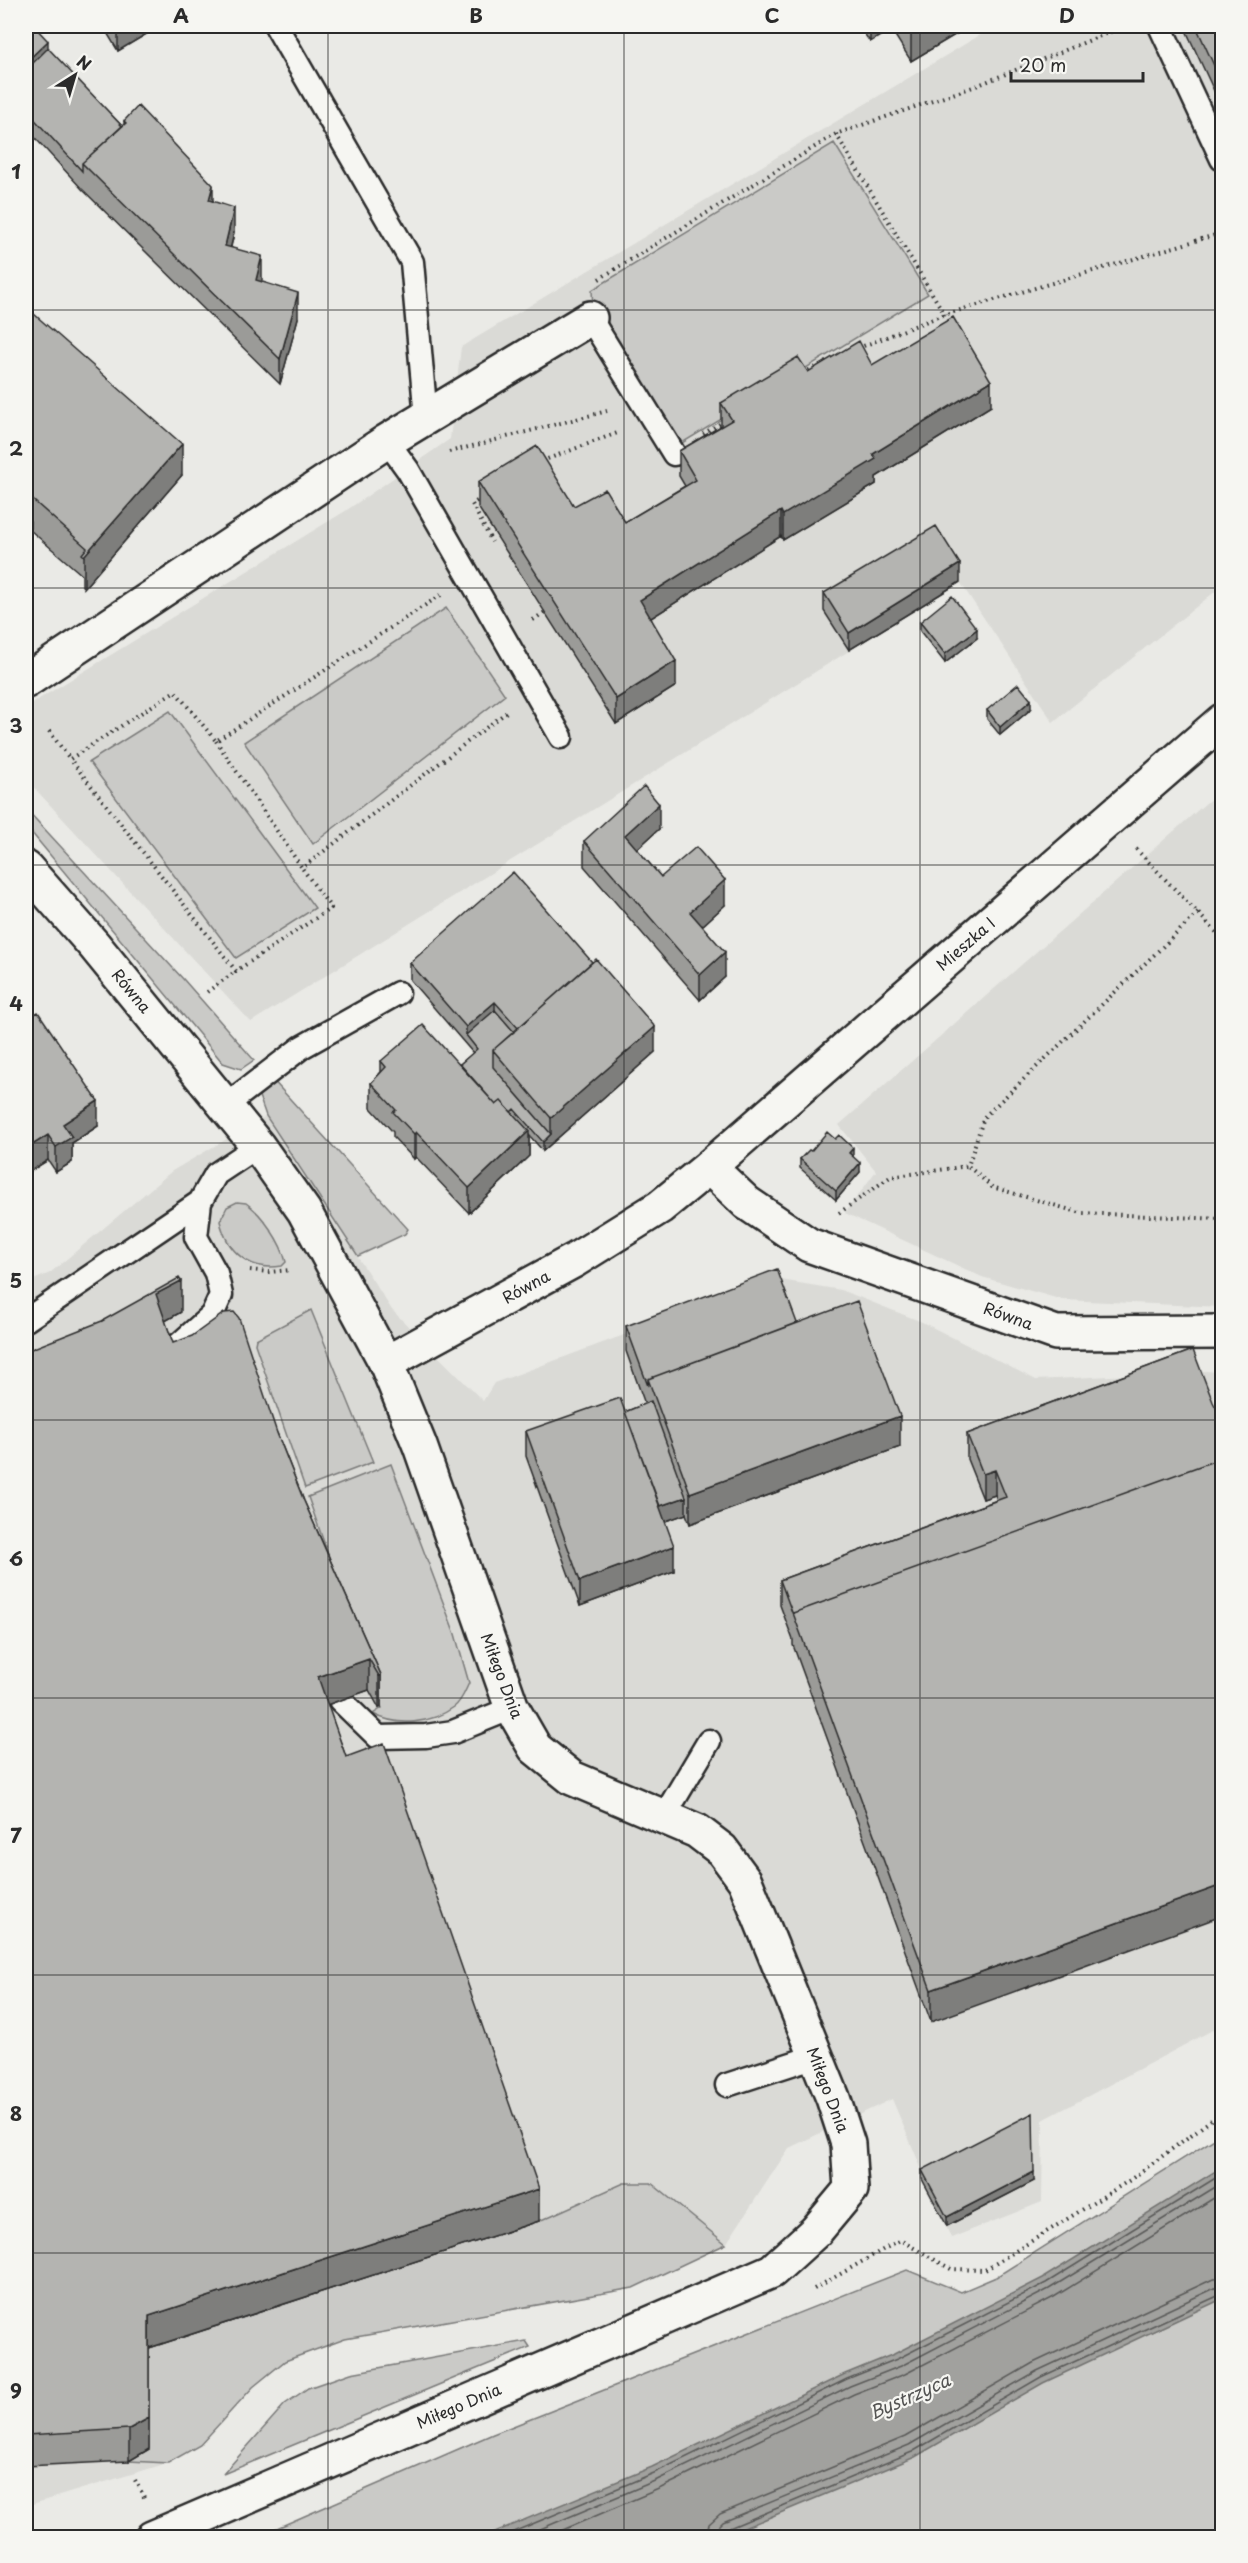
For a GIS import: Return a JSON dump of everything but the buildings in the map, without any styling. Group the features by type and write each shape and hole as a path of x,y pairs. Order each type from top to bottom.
{"street":[{"path":"26,681 387,441 590,318"},
{"name":"Mieszka I","path":"709,1167 1222,721"},
{"name":"Równa","path":"26,868 94,945 258,1146 304,1211 386,1363 575,1260 660,1207 709,1167 747,1203 809,1245 1056,1333 1222,1332"},
{"name":"Miłego Dnia","path":"152,2538 772,2271 816,2231 851,2189 848,2144 816,2056 745,1881 722,1850 697,1831 572,1778 535,1748 512,1708 420,1446 386,1363"}],"lane":[{"path":"276,26 412,262 426,418"},
{"path":"1160,26 1222,159"},
{"path":"590,318 674,454"},
{"path":"387,441 408,470 561,737"},
{"path":"225,1106 302,1047 399,993"},
{"path":"166,1356 212,1315 221,1295 216,1273 196,1237 200,1202 216,1174 258,1146"},
{"path":"26,1320 200,1202"},
{"path":"340,1700 378,1737 426,1736 453,1732 512,1708"},
{"path":"663,1818 709,1741"},
{"path":"727,2085 816,2056"}],"path":[{"path":"590,318 579,291 836,134 976,86 1125,26"},
{"path":"836,134 945,315"},
{"path":"853,350 884,336 945,315 1222,233"},
{"path":"801,375 832,359"},
{"path":"532,467 647,411"},
{"path":"408,470 430,457 647,411"},
{"path":"674,454 730,417"},
{"path":"492,492 471,504 490,537 494,549"},
{"path":"216,741 393,624 469,579"},
{"path":"70,759 175,691 216,741 331,908 207,992"},
{"path":"302,868 535,692"},
{"path":"49,731 236,971"},
{"path":"1129,842 1222,938"},
{"path":"968,1166 984,1117 1198,913"},
{"path":"837,1215 890,1178 968,1166 992,1187 1081,1213 1222,1219"},
{"path":"247,1269 269,1272 300,1269"},
{"path":"912,2246 951,2269 985,2270 1130,2180 1222,2112"}],"shaded area":[{"path":"995,26 1222,26 1222,586 1053,722 960,582 251,1022 26,779 26,707 347,510 450,439 461,347"},
{"path":"834,143 928,294 677,446 593,309 592,290"},
{"path":"446,608 505,695 313,844 244,742"},
{"path":"170,711 315,908 236,958 89,762"},
{"path":"1222,789 1222,1307 1063,1300 982,1277 845,1213 876,1171 839,1125"},
{"path":"26,809 184,980 254,1060 241,1069 223,1063 26,826"},
{"path":"271,1078 408,1229 405,1234 358,1256 266,1116 259,1096 262,1088"},
{"path":"266,1116 392,1310 483,1401 494,1383 775,1279 841,1290 922,1322 1036,1380 1222,1372 1222,2025 1043,2120 1042,2202 951,2238 892,2099 789,2148 726,2244 633,2288 345,2339 285,2361 253,2387 200,2445 168,2463 26,2506 26,1283 50,1273 172,1171"},
{"path":"237,1202 246,1203 259,1214 280,1246 286,1262 282,1266 270,1267 250,1263 228,1242 220,1221 227,1207"},
{"path":"311,1310 373,1462 305,1488 255,1344 256,1339"},
{"path":"391,1464 455,1634 469,1683 457,1705 435,1717 414,1722 393,1721 373,1714 382,1708 333,1603 340,1588 308,1497"},
{"path":"1222,2134 1222,2537 254,2538 493,2434 907,2270 961,2292 996,2277"},
{"path":"624,2183 651,2183 726,2244 633,2288 345,2339 285,2361 253,2387 200,2445 168,2463 129,2461 149,2348 539,2221"},
{"path":"526,2341 530,2347 223,2474 285,2404 308,2388 351,2373"}],"water":[{"name":"Bystrzyca","path":"1222,2167 1222,2299 1043,2383 915,2457 722,2537 483,2537 652,2467 845,2374 894,2354 1043,2278"}]}
